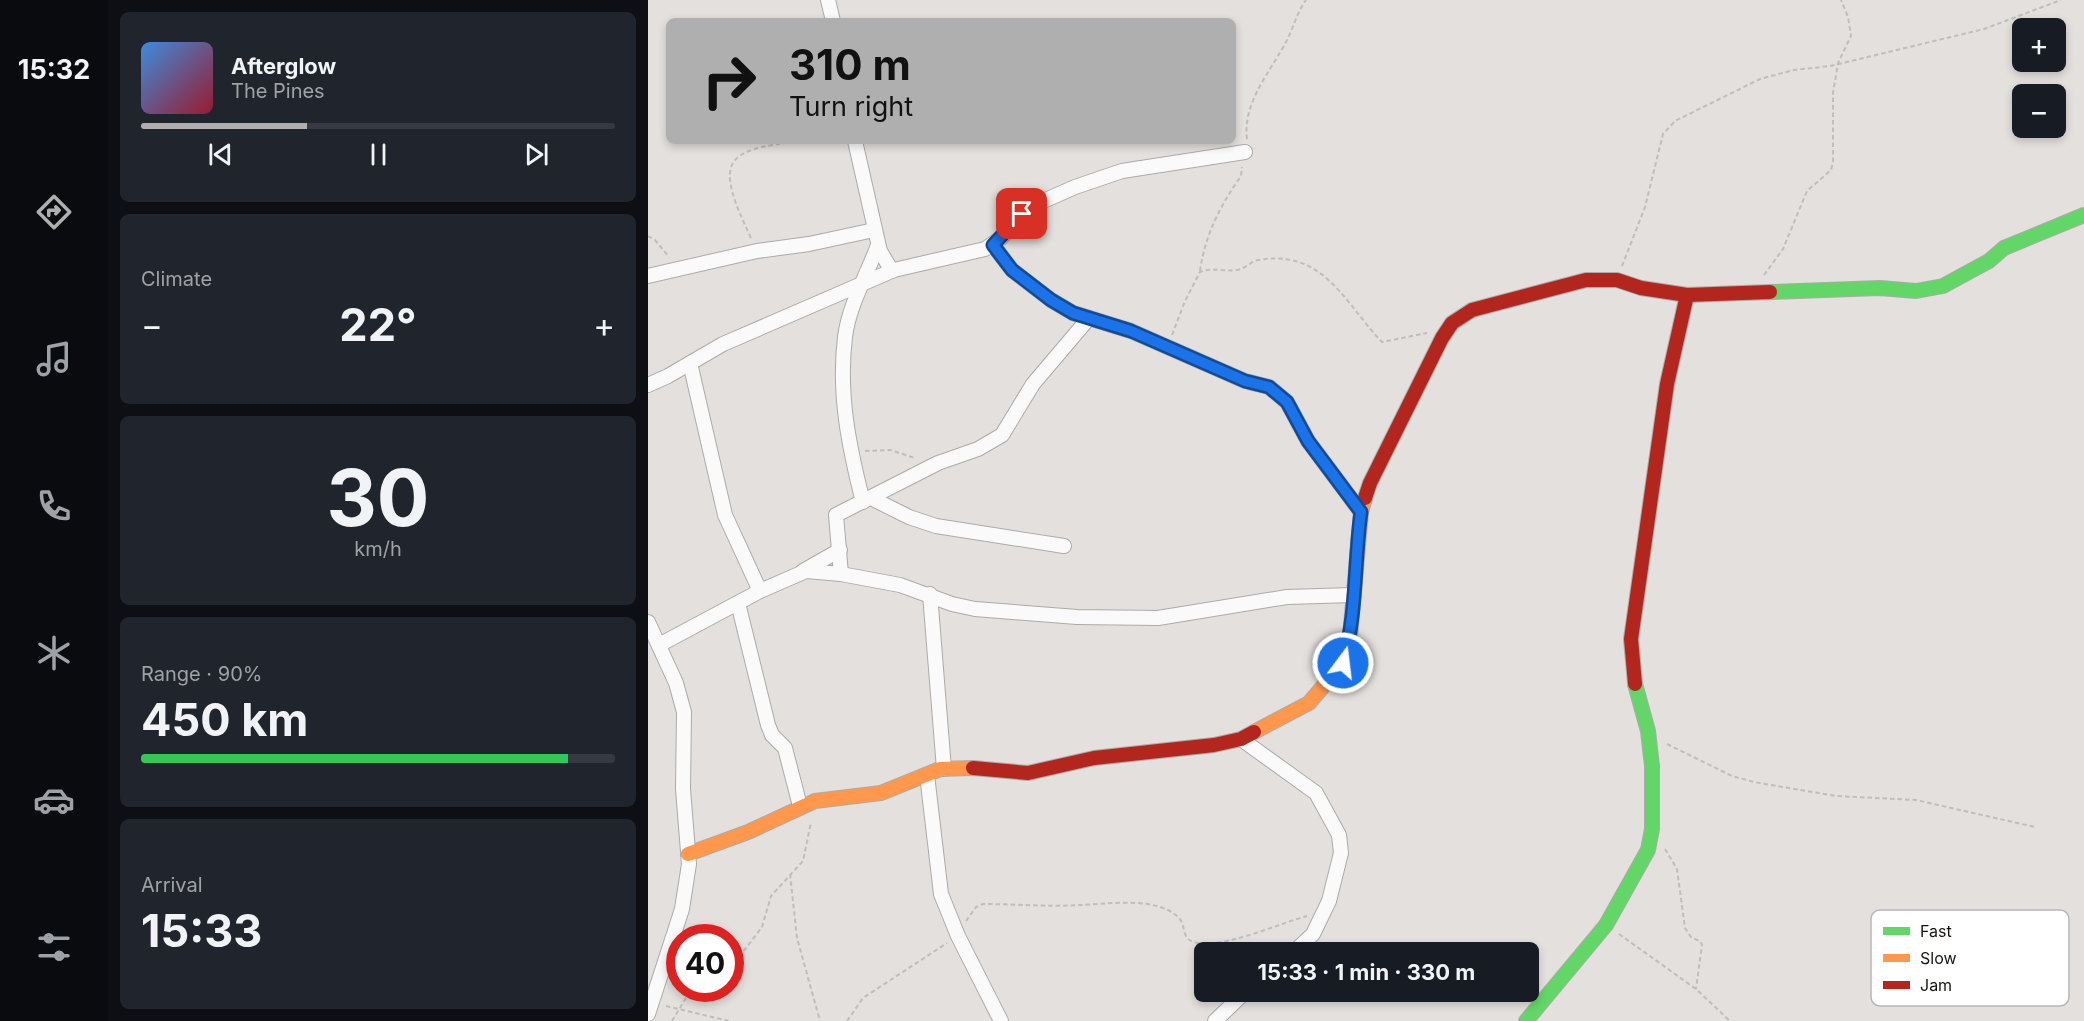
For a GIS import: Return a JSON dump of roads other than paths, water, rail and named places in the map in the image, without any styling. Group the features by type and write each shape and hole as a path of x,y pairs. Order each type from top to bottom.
{"street":[{"path":"828,0 832,18"},
{"path":"856,144 878,245 883,260 892,271"},
{"path":"648,385 723,344 892,271 959,257 993,245 1032,206 1075,187 1122,171 1245,152"},
{"path":"688,854 748,832 815,801 881,793 944,769 960,767 1028,773 1045,771 1094,758 1214,745 1241,739 1309,703 1343,663 1350,637 1361,512 1370,483 1442,338 1452,323 1490,304 1586,280 1617,280 1641,288 1687,295 1880,288 1916,291 1943,286 1970,273 2004,248 2084,214"},
{"path":"648,276 675,272 758,251 809,244 874,230"},
{"path":"878,245 845,336 843,390 850,451 867,500 936,526 1064,546"},
{"path":"993,245 1012,270 1051,300 1073,313 1131,331 1245,381 1269,387 1287,402 1308,441 1361,512"},
{"path":"1526,1021 1606,926 1648,850 1652,829 1652,766 1648,730 1634,678 1631,639 1667,384 1676,334 1687,295"},
{"path":"841,574 835,517 938,463 978,449 1002,435 1033,384 1089,318"},
{"path":"690,363 725,515 760,591"},
{"path":"660,645 840,550"},
{"path":"802,572 841,574 900,585 930,594 952,604 975,609 1146,619 1287,597 1353,595"},
{"path":"930,594 944,769"},
{"path":"738,603 768,724 772,735 785,748 800,806"},
{"path":"648,622 679,692 684,712 682,789 688,854 682,909 650,1008"},
{"path":"1241,739 1316,793 1339,835 1341,853 1324,912 1313,934 1305,942"},
{"path":"927,775 941,894 958,936 1001,1021"},
{"path":"1215,1021 1235,1002"}]}
